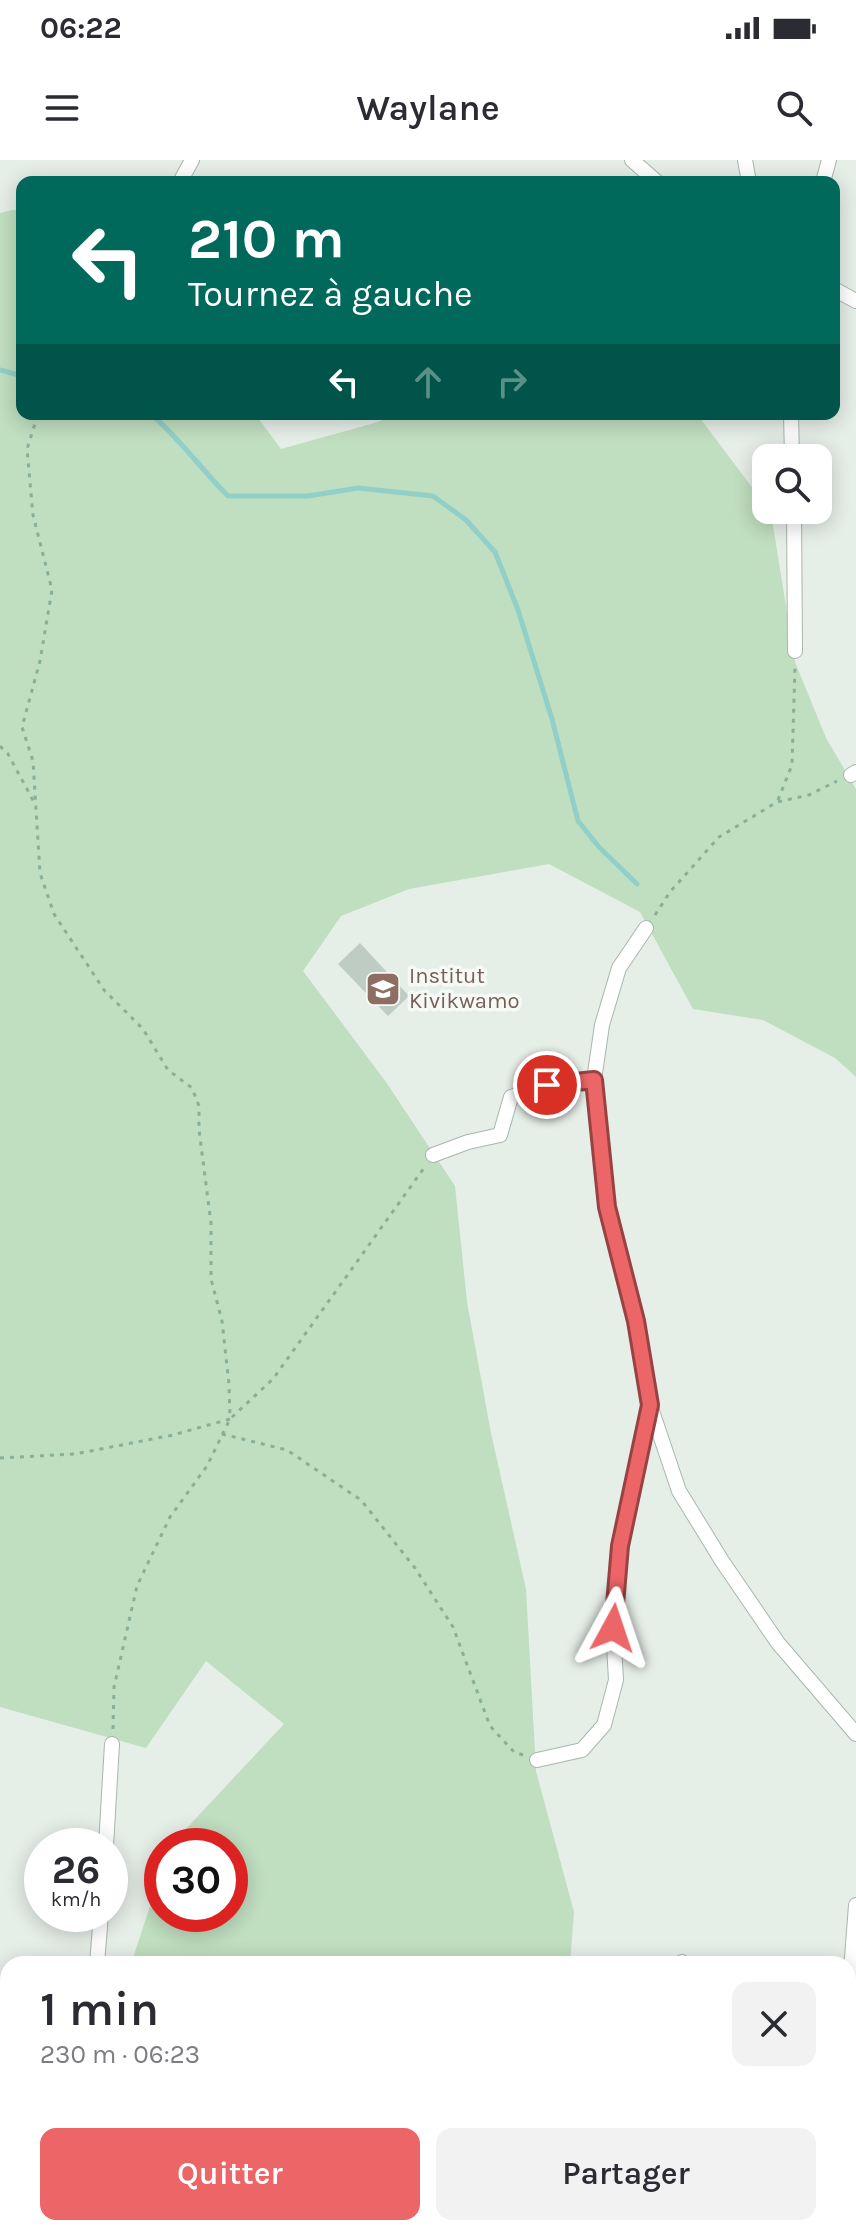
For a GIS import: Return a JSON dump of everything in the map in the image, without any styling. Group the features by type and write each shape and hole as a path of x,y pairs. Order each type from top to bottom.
{"street":[{"path":"632,160 650,176"},
{"path":"791,420 792,444"},
{"path":"794,524 795,651"},
{"path":"646,928 619,968 602,1025 594,1080 607,1207 636,1321 650,1405 679,1491 722,1561 778,1643 856,1734"},
{"path":"433,1155 468,1142 500,1135 511,1097 547,1085 594,1080"},
{"path":"537,1760 582,1750 604,1725 616,1680 613,1628 620,1546 650,1405"},
{"path":"107,1828 112,1744"},
{"path":"852,1956 856,1905"},
{"path":"98,1956 100,1932"}],"path":[{"path":"36,420 27,449 33,515 52,590 40,661 22,727 33,761 40,873 54,914 104,990 143,1029 168,1070 192,1088 199,1106 199,1130 211,1223 211,1279 222,1321 230,1419"},
{"path":"777,802 792,765 795,651"},
{"path":"0,746 8,754 37,807"},
{"path":"646,928 670,892 719,837 777,802 809,795 853,774"},
{"path":"112,1744 114,1687 137,1586 170,1517 207,1466 230,1419 273,1379 433,1155"},
{"path":"0,1458 75,1454 173,1435 230,1419"},
{"path":"222,1434 287,1450 361,1500 415,1568 453,1627 490,1726 514,1752 537,1760"}],"green space":[{"path":"16,210 16,420 259,420 281,449 382,420 702,420 752,487 752,524 773,524 795,662 826,738 856,789 856,1077 835,1058 763,1020 693,1009 640,912 549,864 409,889 341,916 303,971 386,1082 455,1186 467,1302 491,1433 526,1589 536,1771 574,1912 571,1956 134,1956 144,1925 144,1932 248,1932 248,1828 187,1828 284,1724 206,1661 146,1748 0,1707 0,213"}],"building":[{"path":"360,943 409,996 388,1016 338,964"}],"waterway":[{"path":"0,370 16,374"},
{"path":"157,420 228,496 308,496 358,488 433,496 466,520 495,552 518,610 552,719 578,821 599,847 637,884"}],"place":[{"name":"Institut Kivikwamo","path":"383,989"}],"route":[{"path":"547,1085 594,1080 607,1207 636,1321 650,1405 620,1546 613,1628"}]}
